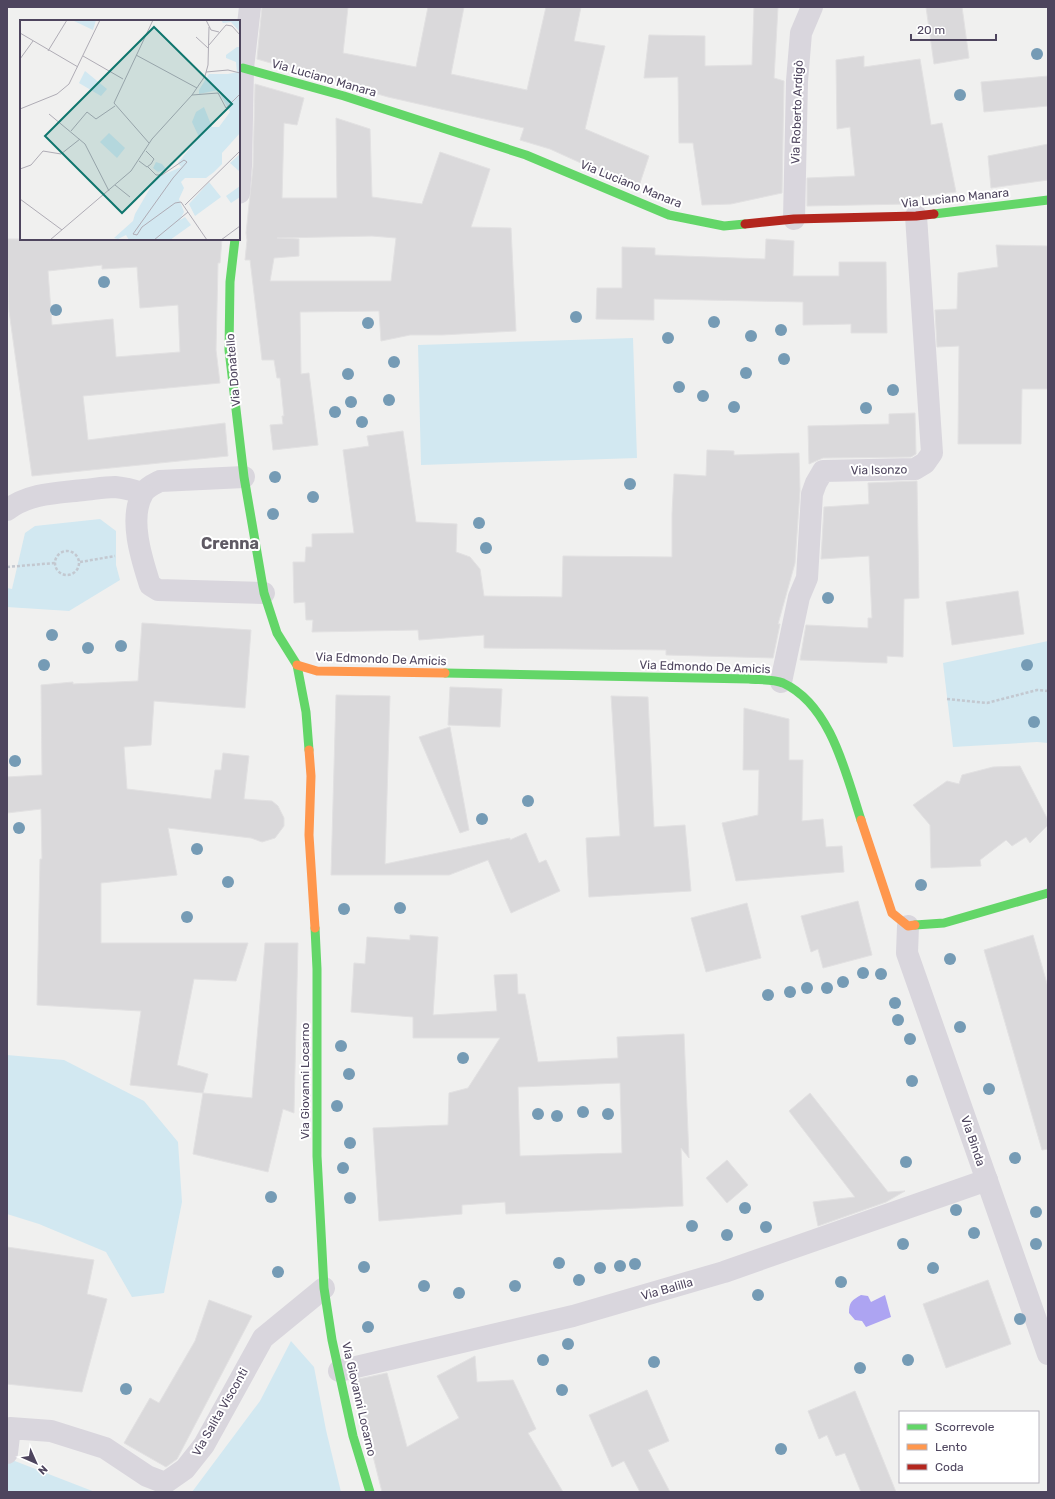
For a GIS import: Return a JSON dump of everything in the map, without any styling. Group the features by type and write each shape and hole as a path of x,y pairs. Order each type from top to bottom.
{"street":[{"path":"240,143 243,68 250,7"},
{"name":"Via Roberto Ardigò","path":"794,219 797,81 800,33 812,7"},
{"name":"Via Luciano Manara","path":"243,68 344,96 526,154 669,215 724,226 794,219 916,216 1048,200"},
{"name":"Via Isonzo","path":"781,682 799,597 807,578 812,494 823,471 915,469 925,463 932,453 916,216"},
{"name":"Via Donatello","path":"235,240 230,282 229,350 244,477 254,543 264,593 277,633 297,665"},
{"path":"244,477 160,481 149,486 142,494 137,512 137,537 150,585 158,590 264,593"},
{"path":"7,510 15,504 29,498 51,494 113,487 130,489 142,494"},
{"name":"Via Edmondo De Amicis","path":"297,665 317,671 749,679 781,682 797,691 810,702 836,746 892,912 908,926"},
{"name":"Via Giovanni Locarno","path":"297,665 306,712 311,776 308,835 318,969 319,1094 317,1156 324,1288 339,1371 353,1436 370,1492"},
{"path":"908,926 944,923 1048,893"},
{"name":"Via Binda","path":"908,926 907,953 1048,1354"},
{"name":"Via Balilla","path":"339,1371 573,1316 724,1272 987,1180"},
{"name":"Via Salita Visconti","path":"7,1453 10,1428 51,1431 105,1448 146,1476 165,1483 185,1469 204,1444 262,1338 324,1288"}],"path":[{"path":"66,550 76,553 80,562 77,571 68,575 59,572 55,563 58,554 66,550"},
{"path":"80,562 141,552"},
{"path":"7,567 55,563"},
{"path":"947,699 987,703 1037,690 1048,691"}],"shaded area":[{"path":"633,338 637,458 421,465 418,345"},
{"path":"100,519 116,531 116,565 120,580 69,611 7,607 7,588 12,589 25,533 35,526"},
{"path":"1048,641 1048,743 1037,742 953,747 943,663"},
{"path":"7,1055 64,1060 144,1101 178,1142 182,1202 164,1293 132,1297 106,1252 39,1224 7,1214"},
{"path":"861,1295 868,1296 871,1302 885,1295 891,1317 866,1327 862,1321 855,1320 849,1313 850,1304"},
{"path":"291,1341 314,1367 326,1430 341,1492 192,1492 260,1401"},
{"path":"7,1458 95,1492 7,1492"}],"building":[{"path":"262,7 348,7 343,53 416,67 428,7 464,7 451,74 527,90 546,7 581,7 574,41 605,46 585,129 649,156 638,189 550,149 520,140 524,128 388,97 257,59"},
{"path":"754,7 778,7 774,78 784,81 782,193 731,204 702,205 693,143 679,143 678,77 644,78 649,35 705,36 705,66 752,65"},
{"path":"926,7 962,7 969,58 934,64"},
{"path":"864,56 864,67 920,59 931,125 942,123 956,192 907,198 907,204 807,206 807,178 855,176 850,127 837,129 836,60"},
{"path":"1048,76 1048,106 984,112 981,82"},
{"path":"255,84 304,98 297,125 284,123 282,198 337,198 336,118 370,129 372,197 422,204 440,152 490,169 471,227 511,228 516,331 442,335 410,335 381,341 379,311 300,312 301,374 309,373 318,445 273,450 270,425 283,424 282,416 284,416 280,378 277,378 274,360 262,360 250,260 245,260 247,240 246,233 253,167","holes":["372,236 396,238 391,281 270,281 274,258 299,256 299,239 277,238"]},
{"path":"1048,144 1048,180 991,188 988,156"},
{"path":"7,239 222,240 220,263 218,263 216,350 220,383 83,396 88,440 225,423 228,456 32,476 9,311","holes":["102,265 102,269 137,267 140,308 178,305 180,352 116,357 113,319 52,325 48,271"]},
{"path":"766,239 794,241 793,276 839,276 839,262 886,262 887,333 851,333 851,324 803,325 803,302 654,299 654,320 596,319 597,288 622,288 622,247 655,248 655,255 765,259"},
{"path":"996,245 1048,246 1048,389 1022,389 1021,444 958,444 959,346 937,347 935,310 957,309 958,273 998,267"},
{"path":"915,413 916,454 911,457 823,458 809,464 808,426 889,424 889,414"},
{"path":"403,431 416,522 457,524 456,552 470,557 480,569 484,596 562,597 563,556 672,557 674,474 706,476 707,450 734,451 734,455 799,453 800,491 795,563 778,624 780,624 773,658 666,655 666,650 484,648 484,635 419,640 418,630 312,632 313,620 306,620 305,602 294,603 293,562 305,562 306,547 312,547 312,534 354,533 343,450 369,446 367,436"},
{"path":"917,481 919,598 904,599 903,657 887,656 887,663 800,660 806,625 868,628 868,618 872,618 869,556 821,559 824,507 869,504 868,483"},
{"path":"1018,591 1024,634 952,645 946,602"},
{"path":"142,623 251,630 245,708 154,701 151,745 124,747 127,789 211,799 215,770 221,770 223,753 249,756 244,799 272,801 278,806 284,818 284,826 275,838 262,842 251,838 168,828 177,875 101,883 101,943 248,943 236,981 194,979 177,1065 208,1074 203,1093 130,1085 141,1011 37,1005 40,859 42,859 41,809 7,813 7,777 42,775 41,685 73,682 73,684 138,681"},
{"path":"450,687 502,689 500,727 448,725"},
{"path":"336,695 390,696 385,864 510,838 510,840 526,833 539,863 546,860 560,891 511,913 488,860 449,875 331,875"},
{"path":"611,696 648,697 654,827 685,825 691,891 589,897 586,838 620,836"},
{"path":"744,708 789,719 789,760 803,760 802,821 823,819 826,847 842,846 844,872 736,881 722,823 758,815 759,770 743,770"},
{"path":"450,727 469,830 460,833 419,737"},
{"path":"1020,766 1048,820 1048,825 1030,843 1026,837 1012,846 1006,840 980,860 981,866 931,868 930,825 913,805 947,781 959,784 962,775 993,767"},
{"path":"858,901 872,955 823,968 818,949 811,952 801,916"},
{"path":"747,903 761,958 706,972 691,918"},
{"path":"410,935 438,937 433,1015 497,1011 494,975 517,974 518,994 525,994 538,1062 618,1058 617,1037 684,1034 689,1158 681,1148 683,1206 506,1214 505,1202 462,1205 462,1214 379,1221 373,1128 448,1125 449,1093 468,1088 500,1038 413,1038 413,1017 351,1012 354,963 365,964 367,937 410,940","holes":["620,1083 622,1153 520,1156 518,1087"]},
{"path":"1033,935 1048,987 1048,1149 1042,1150 984,950"},
{"path":"265,943 298,943 294,1113 283,1109 268,1172 193,1154 203,1093 252,1098"},
{"path":"810,1093 888,1192 905,1191 886,1202 818,1226 813,1202 855,1197 789,1111"},
{"path":"727,1160 748,1185 727,1203 706,1178"},
{"path":"7,1247 94,1260 87,1294 107,1299 82,1392 7,1384"},
{"path":"988,1280 1011,1344 946,1368 923,1304"},
{"path":"209,1300 252,1316 177,1459 166,1467 124,1443 150,1398 159,1403 195,1341"},
{"path":"475,1356 477,1382 513,1380 536,1429 528,1433 563,1492 382,1492 354,1380 387,1373 407,1447 459,1418 437,1376"},
{"path":"647,1390 669,1441 648,1450 670,1492 640,1492 624,1461 612,1467 589,1415"},
{"path":"855,1391 896,1492 861,1492 845,1453 836,1456 827,1435 819,1439 808,1411"}],"traffic: fast":[{"path":"243,68 344,96 526,155 669,215 724,226 745,224"},
{"path":"934,214 1048,200"},
{"path":"235,240 230,282 229,350 244,477 264,593 277,633 297,665 306,712 309,750"},
{"path":"445,673 749,679 770,680 783,683 800,693 813,707 825,724 842,762 861,820"},
{"path":"915,925 944,923 1048,893"},
{"path":"315,928 317,969 317,1156 324,1288 332,1340 353,1436 370,1492"}],"traffic: slow":[{"path":"297,665 317,671 445,673"},
{"path":"309,750 311,776 309,835 315,928"},
{"path":"861,820 892,913 908,926 915,925"}],"traffic: jam":[{"path":"745,224 794,219 916,216 934,214"}],"district":[{"name":"Crenna","path":"230,543"}]}
